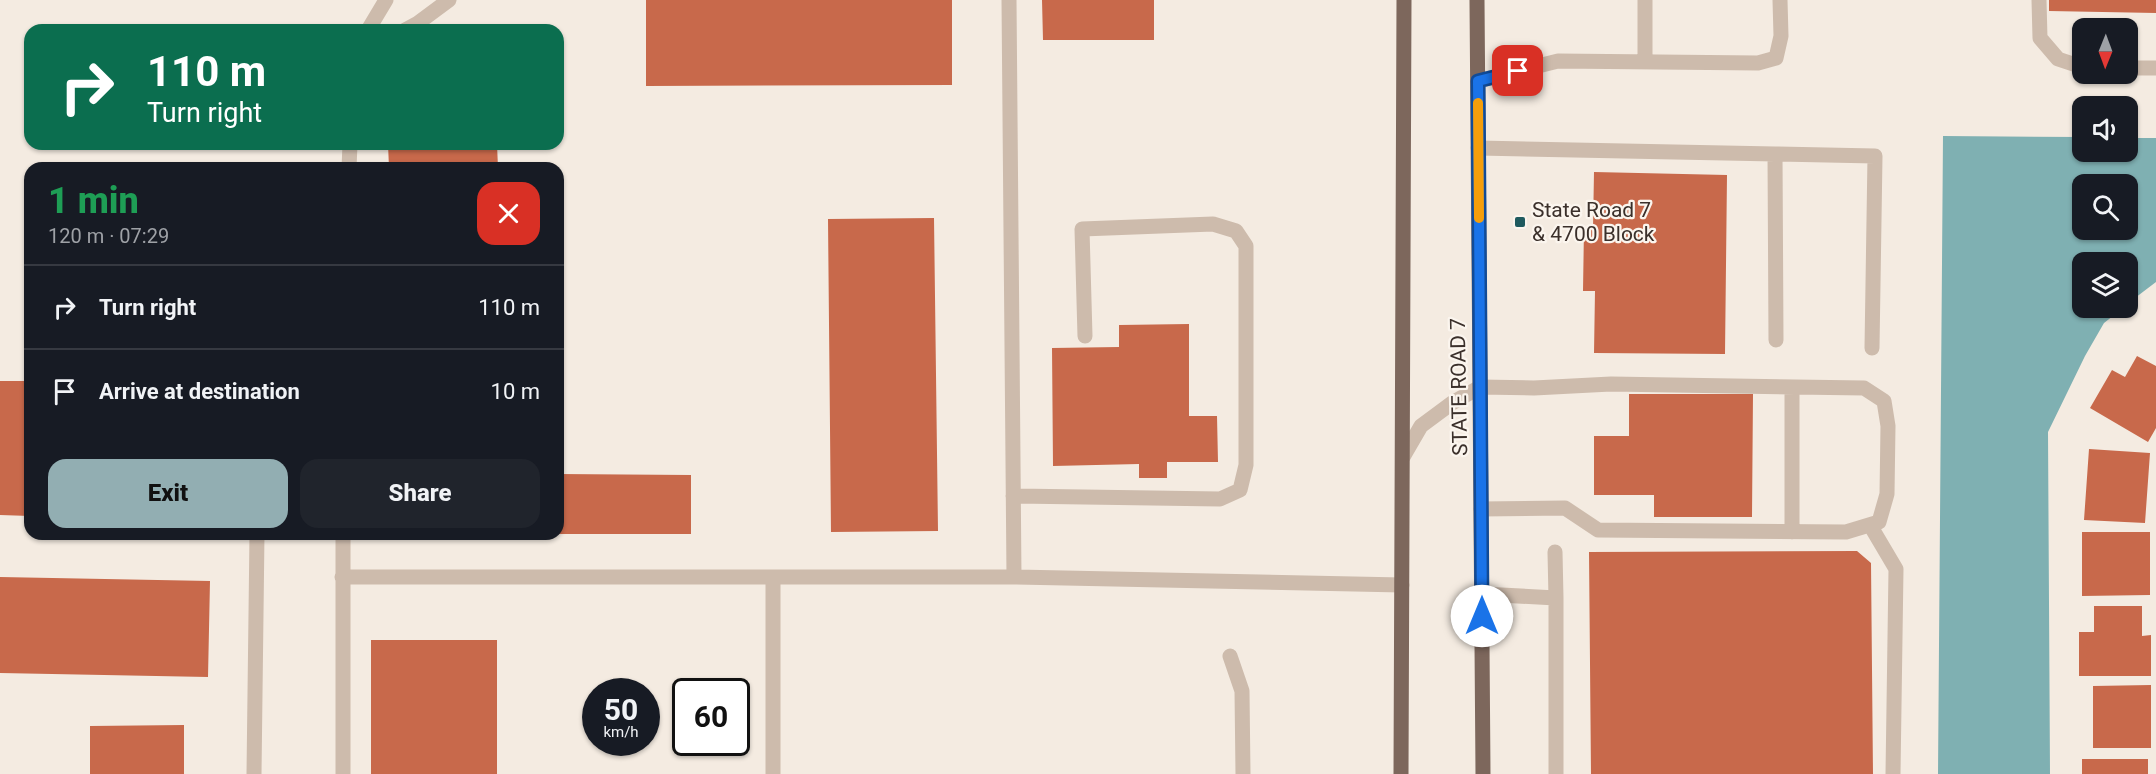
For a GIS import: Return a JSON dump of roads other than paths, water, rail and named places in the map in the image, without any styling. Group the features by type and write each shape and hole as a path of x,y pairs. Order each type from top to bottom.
{"main road":[{"path":"1401,774 1404,0"},
{"name":"STATE ROAD 7","path":"1478,0 1483,774"}],"street":[{"path":"372,24 386,0"},
{"path":"416,24 449,0"},
{"path":"1009,0 1014,577"},
{"path":"1645,0 1645,62"},
{"path":"1478,81 1558,61 1758,63 1776,58 1781,36 1780,0"},
{"path":"2039,0 2040,38 2058,59 2072,64"},
{"path":"2138,68 2156,68"},
{"path":"1478,148 1875,156 1872,348"},
{"path":"1776,154 1776,340"},
{"path":"1013,496 1220,499 1240,490 1246,465 1246,246 1236,231 1213,224 1082,229 1085,336"},
{"path":"1403,457 1421,426 1452,403 1480,387 1534,388 1611,384 1864,388 1884,400 1888,426 1887,494 1879,522 1846,532 1598,530 1565,508 1481,508"},
{"path":"1792,387 1792,532"},
{"path":"1870,525 1896,569 1893,774"},
{"path":"254,774 257,540"},
{"path":"343,540 343,774"},
{"path":"1555,552 1556,774"},
{"path":"342,577 1014,577 1402,585"},
{"path":"773,577 773,774"},
{"path":"1482,594 1556,598"},
{"path":"1230,656 1242,691 1243,774"}],"water":[{"path":"1943,136 2072,137 2072,162 2138,162 2138,138 2156,138 2156,282 2138,296 2138,252 2072,252 2072,318 2110,318 2104,323 2085,356 2048,432 2050,774 1938,774"}],"place":[{"name":"State Road 7 & 4700 Block","path":"1520,222"}]}
